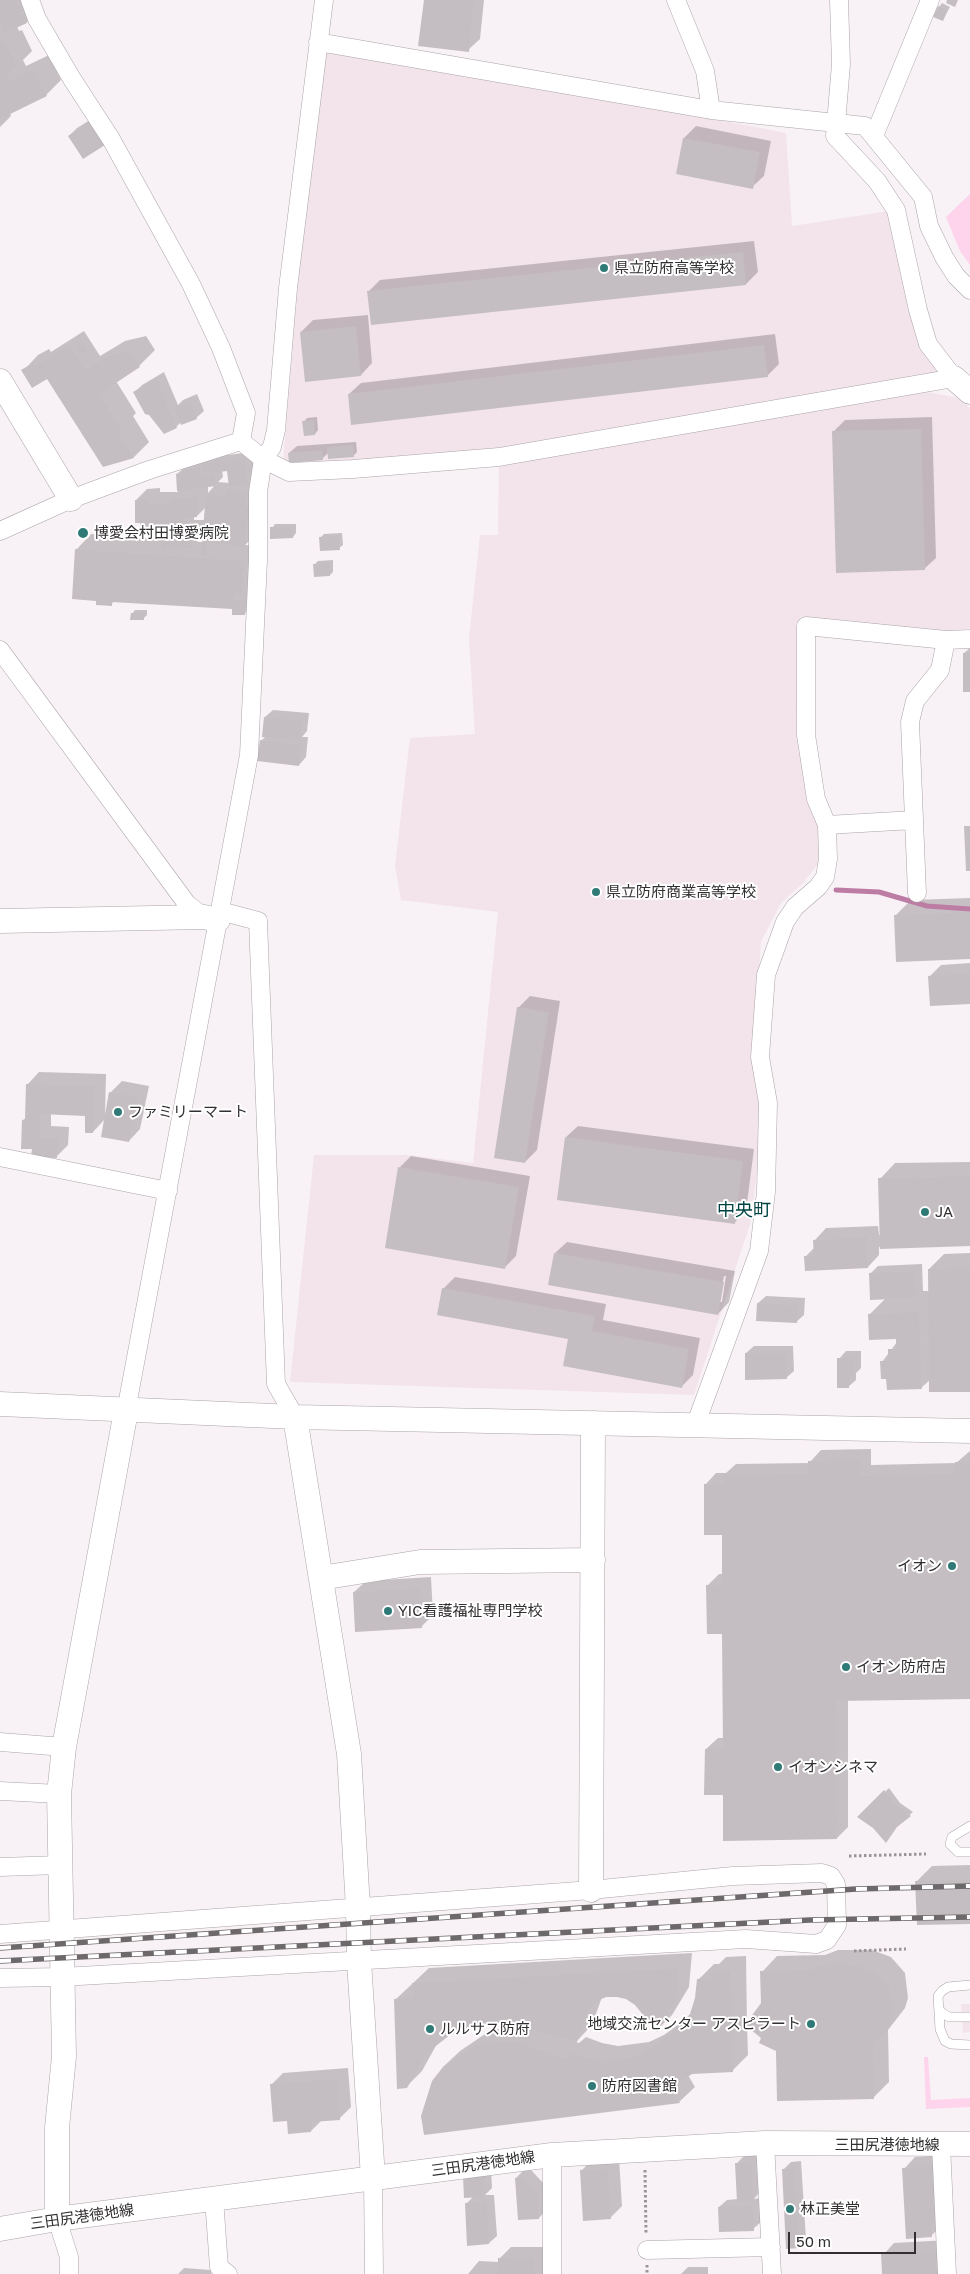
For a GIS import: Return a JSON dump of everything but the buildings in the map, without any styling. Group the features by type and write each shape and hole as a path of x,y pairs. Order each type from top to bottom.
{"street":[{"path":"30,0 42,27 111,139 191,284 221,348 246,413 241,441"},
{"path":"69,2274 69,2257 57,2219 57,2128 64,2056 59,1794 64,1747 168,1191 214,916 249,755 258,570 258,492 262,459 272,446 276,430 288,288 324,0"},
{"path":"676,0 705,71 711,110"},
{"path":"839,0 841,64 835,136 877,181 896,210 918,310 928,344 962,385"},
{"path":"874,136 930,0"},
{"path":"318,42 711,110 865,126 923,197 929,226 944,258 956,276 970,290"},
{"path":"0,381 71,499"},
{"path":"241,441 262,459 289,472 353,470 499,457 962,385"},
{"path":"0,531 71,499 149,470 241,441"},
{"path":"695,1426 759,1252 766,1192 768,1123 768,1103 760,1057 766,975 785,922 794,907 818,887 825,877 828,859 828,825 816,799 806,735 806,626 946,640 970,639"},
{"path":"917,893 910,722 915,701 940,670 946,640"},
{"path":"0,650 187,904 214,916"},
{"path":"828,825 914,820"},
{"path":"0,921 214,916 258,921 276,1384 295,1417 349,1754 358,1908 359,1961 373,2178 374,2274"},
{"path":"0,1157 168,1191"},
{"path":"0,1404 295,1417 970,1431"},
{"path":"590,1890 593,1424"},
{"path":"321,1578 420,1562 593,1560"},
{"path":"0,1742 64,1747"},
{"path":"0,1791 59,1794"},
{"path":"0,1867 60,1865"},
{"path":"0,1934 62,1931 590,1890 733,1876 822,1873 831,1876 836,1884 837,1925 827,1940 816,1944 746,1939 61,1977 0,1978"},
{"path":"766,2144 772,2274"},
{"name":"三田尻港徳地線","path":"0,2229 57,2219 552,2155 766,2144 970,2144"},
{"path":"941,2145 947,2274"},
{"path":"552,2155 552,2274"},
{"path":"214,2199 219,2267 228,2274"},
{"path":"646,2250 771,2247"}],"lane":[{"path":"970,1826 954,1834 950,1844 958,1852 970,1852"},
{"path":"970,1986 953,1986 942,1991 938,1996 940,2029 945,2041 951,2044 970,2045"},
{"path":"939,2009 949,2018 970,2017"}],"path":[{"path":"848,1856 926,1854"},
{"path":"854,1951 906,1949"},
{"path":"644,2149 647,2274"}],"shaded area":[{"name":"県立防府高等学校","path":"318,42 786,133 792,226 896,210 918,310 954,378 499,457 283,462"},
{"path":"970,194 970,265 960,251 946,217"},
{"name":"県立防府商業高等学校","path":"927,392 958,398 970,408 970,628 938,634 800,617 796,730 810,806 820,828 818,864 802,884 781,903 761,942 754,1045 764,1120 750,1224 694,1395 290,1382 314,1155 407,1155 473,1163 498,912 401,900 395,866 410,738 475,734 469,638 480,535 498,535 499,462"},
{"path":"961,2004 970,2004 970,2032 963,2033"},
{"path":"924,2057 928,2057 931,2100 970,2098 970,2107 926,2109"}],"waterway":[{"path":"836,890 879,892 927,906 970,909"}],"railway":[{"path":"0,1948 856,1889 970,1886"},
{"path":"0,1961 810,1920 970,1917"}],"place":[{"name":"県立防府高等学校","path":"604,268"},
{"name":"博愛会村田博愛病院","path":"83,533"},
{"name":"県立防府商業高等学校","path":"596,892"},
{"name":"ファミリーマート","path":"118,1112"},
{"name":"JA","path":"925,1212"},
{"name":"イオン","path":"952,1566"},
{"name":"YIC看護福祉専門学校","path":"388,1611"},
{"name":"イオン防府店","path":"846,1667"},
{"name":"イオンシネマ","path":"778,1767"},
{"name":"地域交流センター アスピラート","path":"811,2024"},
{"name":"ルルサス防府","path":"430,2029"},
{"name":"防府図書館","path":"592,2086"},
{"name":"林正美堂","path":"790,2209"}],"district":[{"name":"中央町","path":"744,1210"}]}
